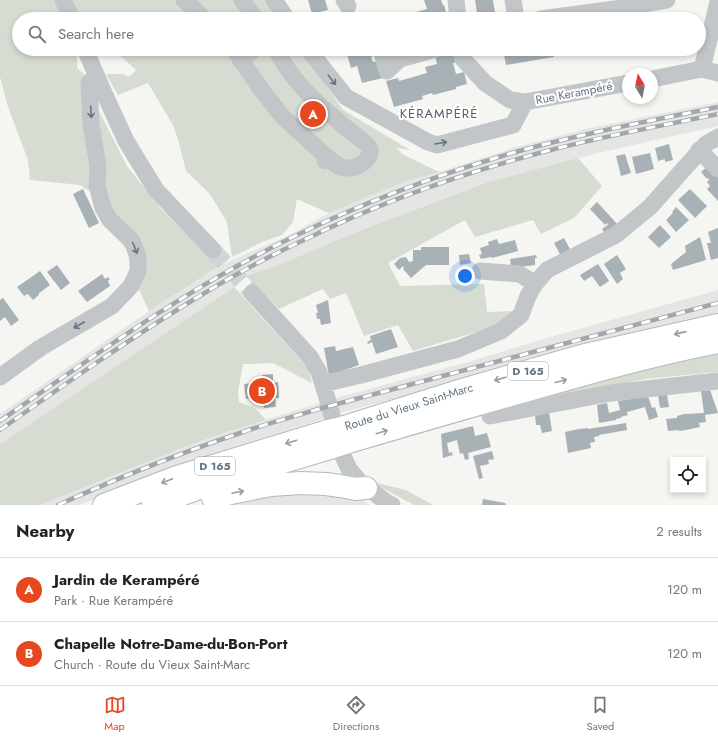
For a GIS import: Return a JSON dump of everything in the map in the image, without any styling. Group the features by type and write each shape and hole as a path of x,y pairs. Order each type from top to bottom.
{"highway":[{"name":"Route du Vieux Saint-Marc","path":"154,505 210,484 337,441 462,390 581,356 718,325"},
{"name":"Route du Vieux Saint-Marc","path":"104,505 177,477 337,441 596,371 718,342"},
{"path":"186,505 230,493 271,485 302,483 340,486 356,489 366,488"}],"street":[{"path":"63,0 69,12"},
{"path":"184,0 197,12"},
{"path":"242,0 251,12"},
{"path":"274,0 282,12"},
{"path":"456,0 457,12"},
{"path":"513,0 515,12"},
{"path":"592,12 667,0"},
{"path":"658,78 710,71 718,2"},
{"path":"88,56 126,141 156,190 214,250"},
{"path":"238,56 260,88 283,117 326,159 338,166 349,168 366,161 370,154 368,145 320,106 299,84 280,56"},
{"name":"Rue Kerampéré","path":"314,56 346,97 428,142 437,145 513,125 525,102 622,84"},
{"path":"383,56 387,71 400,59 411,56"},
{"path":"462,56 463,59 485,83 510,100 525,102"},
{"path":"0,377 40,348 112,306 131,286 138,271 138,257 132,241 110,220 103,208 97,186 98,166 91,124 89,83 97,76"},
{"path":"323,384 458,349 501,331 521,315 528,296 535,284 547,270 616,235 650,207 699,150 718,136"},
{"path":"699,150 718,169"},
{"path":"480,271 520,274 535,284"},
{"path":"252,293 310,358 318,372 328,400 337,441 348,469 366,488 392,505"},
{"path":"490,416 612,393 718,381"}],"shaded area":[{"path":"0,0 268,0 276,12 12,12 12,56 77,56 77,68 91,80 97,107 127,166 161,209 219,266 149,311 130,270 128,251 113,233 91,192 80,185 30,180 28,160 8,107 0,77"},
{"path":"121,56 306,56 343,110 410,150 397,148 402,154 439,172 407,181 329,213 297,199 293,222 282,235 262,242 232,257 227,222 210,194 186,171 173,125 148,83 118,95 106,74 123,74 129,77 136,70"},
{"path":"718,102 718,126 598,153 488,182 359,231 278,265 246,276 234,287 0,444 0,414 149,311 219,266 289,235 329,213 407,181 516,147 586,129"},
{"path":"578,158 602,186 574,218 541,234 533,220 475,237 465,220 388,263 400,286 484,284 487,312 516,311 496,326 413,351 398,325 364,336 346,293 330,299 323,289 279,309 246,276 278,265 359,231 488,182"},
{"path":"234,287 308,368 312,383 273,363 243,364 238,392 239,402 255,408 266,420 184,447 40,505 0,505 0,444"},
{"path":"718,290 718,313 340,413 128,485 80,505 40,505 184,447 229,431 336,398 468,362"},
{"path":"718,352 718,372 645,379 535,402 534,397 641,369"},
{"path":"377,483 406,490 433,505 414,505 377,485"},
{"path":"277,492 327,492 361,499 370,505 219,505"}],"building":[{"path":"308,0 325,0 328,10 311,12"},
{"path":"424,0 441,0 446,12 416,12 427,9"},
{"path":"475,0 493,0 495,12 477,12"},
{"path":"347,56 373,56 371,57 373,62 379,61 383,78 362,83 357,66 351,68"},
{"path":"435,56 454,56 456,62 453,63 456,74 464,72 467,84 456,87 456,89 433,95 432,93 422,96 423,99 394,107 386,81 398,78 399,81 427,73 425,67 437,64"},
{"path":"504,56 554,56 554,57 506,65"},
{"path":"669,144 673,160 665,162 665,159 658,161 655,148"},
{"path":"650,153 654,169 636,174 632,157"},
{"path":"625,154 631,173 621,176 616,156"},
{"path":"709,165 718,174 718,201 707,189 710,186 707,182 709,180 701,172"},
{"path":"83,189 99,223 89,228 73,194"},
{"path":"690,189 707,206 695,218 678,200"},
{"path":"597,202 619,226 606,235 602,229 608,225 607,223 605,225 590,209"},
{"path":"676,207 689,220 676,232 666,220 673,213 672,212"},
{"path":"660,225 671,237 659,248 648,237"},
{"path":"718,228 718,258 711,260 707,243 711,243 708,232"},
{"path":"700,237 706,260 673,270 671,264 686,252 685,246"},
{"path":"564,238 571,251 561,256 554,243"},
{"path":"497,239 499,244 515,240 518,251 492,258 481,259 479,255 482,254 480,248 489,245 488,242"},
{"path":"421,247 449,247 449,265 426,265 411,278 403,269 403,266 399,270 394,264 400,258 406,257 409,262 413,261 413,250 421,250"},
{"path":"469,254 471,263 460,265 459,255"},
{"path":"536,255 537,258 535,258 535,265 511,268 510,259"},
{"path":"617,255 626,269 620,273 623,279 617,284 604,264"},
{"path":"598,264 609,281 600,287 592,276 584,281 580,275"},
{"path":"57,265 70,283 61,290 47,272"},
{"path":"40,271 50,285 33,300 28,294 24,296 17,287"},
{"path":"102,274 105,279 108,277 110,279 108,281 110,286 87,302 78,291"},
{"path":"3,298 19,320 11,326 5,317 0,321 0,300"},
{"path":"328,300 331,323 321,325 320,319 317,319 316,313 318,313 316,305"},
{"path":"391,329 398,347 376,354 372,342 368,344 367,342 371,340 370,336"},
{"path":"335,346 336,351 353,347 359,365 342,371 342,373 329,376 324,348"},
{"path":"273,374 273,383 278,382 279,398 275,398 276,407 264,408 263,398 246,399 244,384 263,382 262,375"},
{"path":"710,390 718,413 705,415 706,422 699,423 700,427 679,431 668,431 666,419 677,418 677,416 684,414 704,413 701,391"},
{"path":"658,395 667,395 669,407 660,408"},
{"path":"648,396 652,408 655,407 658,417 649,420 645,407 627,412 628,415 616,420 599,423 597,405 607,403 609,413 620,410 618,401"},
{"path":"549,412 552,431 542,433 540,425 536,425 535,415"},
{"path":"626,423 627,430 599,435 594,437 595,442 590,443 591,448 568,453 565,432"},
{"path":"473,426 475,436 487,433 491,447 468,453 469,459 465,460 463,453 460,454 457,440 447,443 449,453 452,452 453,455 443,458 441,434"},
{"path":"492,451 494,459 488,460 489,464 480,466 483,478 479,479 473,456"},
{"path":"483,499 505,503 506,505 482,505"}],"tunnel":[{"path":"213,250 252,293"}],"railway":[{"path":"0,421 107,347 180,300 254,257 347,212 428,180 512,153 589,134 718,107"},
{"path":"0,430 115,350 214,287 273,255 333,226 393,201 484,169 589,141 718,114"},
{"path":"58,505 173,457 263,426 322,408 718,303"}],"place":[{"name":"Jardin de Kerampéré","path":"313,114"},
{"name":"Chapelle Notre-Dame-du-Bon-Port","path":"262,391"}],"district":[{"name":"KÉRAMPÉRÉ","path":"439,113"}]}
